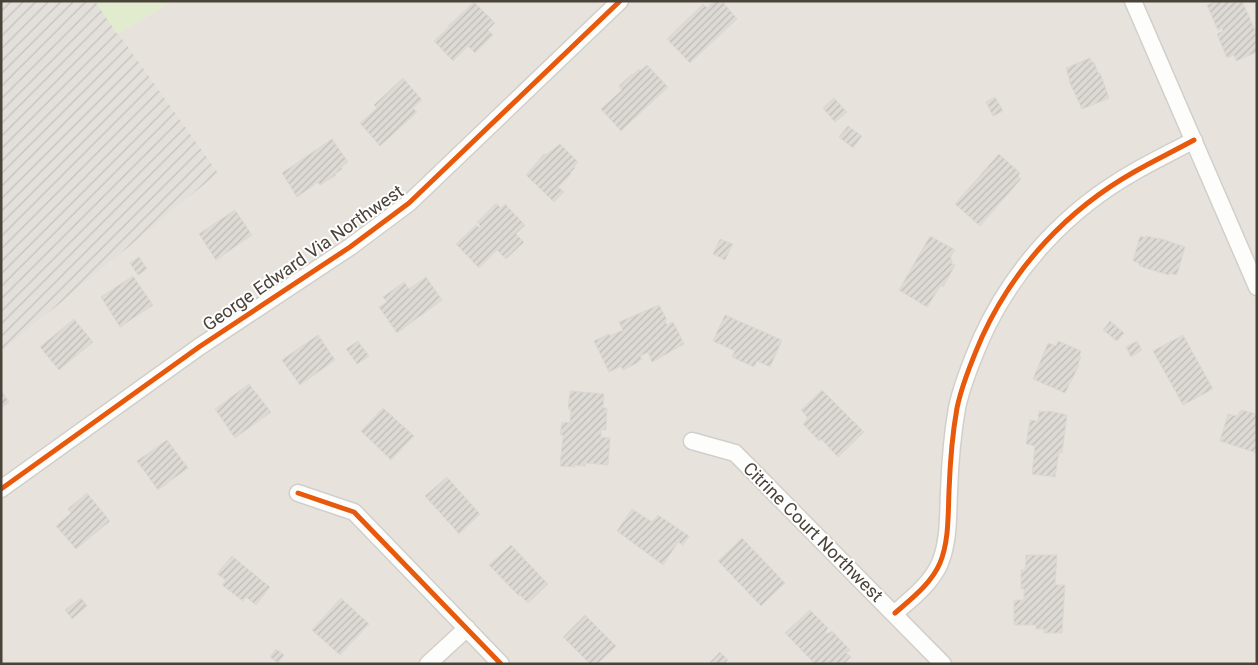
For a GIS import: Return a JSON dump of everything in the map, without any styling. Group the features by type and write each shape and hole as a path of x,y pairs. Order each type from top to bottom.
{"street":[{"name":"George Edward Via Northwest","path":"1,489 199,347 350,247 409,203 620,1"},
{"path":"1133,1 1257,287"},
{"path":"894,613 924,587 939,563 947,534 950,454 957,407 971,361 994,312 1023,267 1053,232 1089,202 1132,172 1194,140"},
{"name":"Citrine Court Northwest","path":"692,441 735,453 943,664"},
{"path":"298,493 354,512 501,664"},
{"path":"428,664 468,628"}],"shaded area":[{"path":"1,1 95,1 218,173 1,352"},
{"path":"172,1 1257,1 1257,664 1,664 1,352 217,173 117,34"}],"green space":[{"path":"95,1 172,1 117,34"}],"building":[{"path":"714,1 722,1 737,19 690,63 667,39 703,4 707,8"},
{"path":"1217,1 1242,1 1257,35 1257,52 1236,61 1234,55 1227,58 1217,34 1223,31 1222,28 1218,30 1207,5"},
{"path":"474,2 495,23 488,30 493,35 475,53 468,46 453,61 434,41"},
{"path":"1090,58 1092,63 1094,62 1098,73 1100,73 1109,98 1082,109 1069,81 1066,68"},
{"path":"647,65 668,87 621,131 601,109 622,90 619,86 632,74 639,69 640,71"},
{"path":"403,78 422,100 413,108 417,112 380,146 360,123 377,108 374,105"},
{"path":"995,97 1003,111 993,116 986,102"},
{"path":"834,98 847,112 835,122 823,108"},
{"path":"848,126 862,136 853,148 839,137"},
{"path":"332,139 348,162 341,167 342,169 336,175 320,185 318,182 297,197 282,173"},
{"path":"560,144 578,162 571,174 558,187 564,192 554,202 526,175 544,154 546,155"},
{"path":"999,154 1020,173 1018,176 1021,179 980,226 955,204"},
{"path":"496,203 501,208 505,204 525,225 516,234 524,242 506,259 497,250 479,268 456,244 476,225 481,227 477,222"},
{"path":"235,210 252,235 216,260 199,234"},
{"path":"930,236 955,250 950,258 952,259 951,263 955,265 943,287 941,285 927,307 899,290"},
{"path":"1140,236 1159,238 1185,247 1177,275 1169,273 1169,275 1145,268 1133,261"},
{"path":"720,239 733,244 725,260 713,254"},
{"path":"139,257 147,269 138,275 130,263"},
{"path":"133,276 153,305 120,327 101,297"},
{"path":"426,277 442,300 397,333 379,307 387,302 383,297 404,282 409,289"},
{"path":"659,305 667,320 665,321 667,325 673,322 684,344 652,362 648,352 640,356 642,359 637,363 623,370 621,366 609,372 594,341 623,330 619,322"},
{"path":"725,315 782,340 770,367 757,361 754,367 732,357 735,351 713,341"},
{"path":"74,319 93,342 59,370 40,347"},
{"path":"1110,321 1124,333 1117,341 1103,330"},
{"path":"318,335 335,360 300,385 282,360"},
{"path":"1183,335 1213,389 1183,405 1153,351"},
{"path":"358,341 369,356 357,364 346,349"},
{"path":"1058,341 1081,351 1079,365 1065,393 1033,379 1048,343 1056,346"},
{"path":"1137,341 1142,350 1131,357 1126,347"},
{"path":"249,384 271,412 235,438 215,409"},
{"path":"822,390 864,432 838,457 803,424 808,418 801,410"},
{"path":"1,391 9,402 1,408"},
{"path":"570,391 604,394 603,408 607,408 606,430 601,430 601,437 610,438 608,465 585,463 585,466 560,466 563,435 560,435 562,422 570,423 571,409 568,409"},
{"path":"383,408 414,436 391,460 361,431"},
{"path":"1241,410 1257,414 1257,453 1220,441 1228,414 1237,416"},
{"path":"1039,411 1067,415 1062,453 1059,452 1055,477 1032,474 1035,446 1026,444 1030,420 1038,421"},
{"path":"167,440 188,468 158,490 137,461"},
{"path":"447,477 480,514 459,534 425,496"},
{"path":"87,493 110,521 76,549 56,526 71,513 68,509"},
{"path":"632,509 652,522 658,515 689,536 683,545 678,542 663,565 617,531"},
{"path":"742,538 785,583 761,606 718,561"},
{"path":"511,545 548,584 528,603 489,565"},
{"path":"1026,555 1057,555 1055,585 1065,585 1062,633 1044,633 1044,629 1036,629 1036,625 1014,625 1014,600 1024,600 1024,589 1021,589 1021,570 1025,570"},
{"path":"232,556 270,587 256,605 246,597 243,601 222,585 226,580 217,574"},
{"path":"81,598 87,606 72,619 65,610"},
{"path":"341,598 369,624 340,655 312,630"},
{"path":"810,610 828,628 825,632 827,634 832,631 850,650 846,653 851,657 844,664 815,664 785,633"},
{"path":"585,615 616,646 597,664 590,664 563,637"},
{"path":"276,649 284,655 278,663 270,657"},
{"path":"720,652 728,660 724,664 713,664 710,662"}],"cycle path":[{"path":"1,489 199,347 350,247 409,203 620,1"},
{"path":"895,613 914,597 931,578 943,555 947,537 949,481 955,418 959,399 982,337 1010,287 1045,242 1086,204 1134,172 1194,140"},
{"path":"298,493 354,512 501,664"}]}
